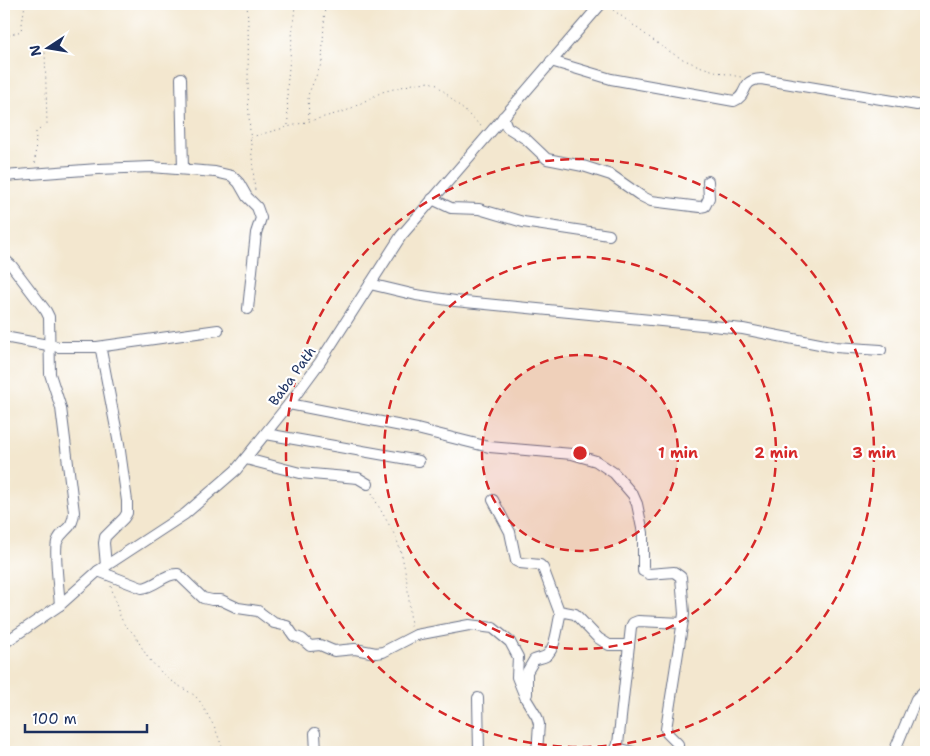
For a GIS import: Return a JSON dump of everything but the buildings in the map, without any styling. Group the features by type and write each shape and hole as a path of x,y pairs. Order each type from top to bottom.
{"street":[{"name":"Baba Path","path":"4,643 60,605 104,570 185,514 222,484 246,459 324,356 400,236 548,64 603,4"},
{"path":"548,64 611,79 734,101 739,99 746,85 752,80 761,79 917,105"},
{"path":"181,78 183,169"},
{"path":"503,117 505,124 510,130 526,139 547,159 582,166 611,175 652,201 705,206 709,198 708,181"},
{"path":"4,176 163,167 215,172 232,176 239,183 246,197 257,207 261,218 256,233 248,309"},
{"path":"432,199 452,208 479,209 523,222 609,235"},
{"path":"4,259 12,266 46,311 50,322 50,374 61,408 74,512 72,526 61,535 56,547 60,605"},
{"path":"370,284 454,301 743,330 835,347 881,350"},
{"path":"4,337 50,345 97,347 218,330"},
{"path":"97,347 101,350 104,357 127,501 127,513 124,518 105,537 104,570 138,587 145,588 171,575 178,574 203,598 221,600 238,608 261,612 274,623 287,626 294,636 302,639 312,647 320,645 339,651 355,649 383,652 412,637 469,625 493,628 510,642 518,658 517,678 527,700 538,717 537,752"},
{"path":"289,404 418,429 489,447 572,454 604,466 614,473 633,495 636,504 644,533 642,565 645,573 674,572 681,577 684,605 666,729 667,733 678,744 678,752"},
{"path":"266,434 419,461"},
{"path":"246,459 300,473 358,478 368,484"},
{"path":"493,500 510,532 516,561 540,564 557,608 561,612 576,614 598,638 609,645 629,646"},
{"path":"527,700 527,672 534,660 546,656 549,652 554,642 561,612"},
{"path":"633,752 614,750 631,627 633,623 638,621 682,623"},
{"path":"894,752 916,699 923,692 926,692"},
{"path":"478,698 479,752"},
{"path":"315,733 316,752"}],"path":[{"path":"4,37 21,30 25,4"},
{"path":"248,4 250,44 248,92 257,207"},
{"path":"309,120 308,94 322,62 325,4"},
{"path":"603,4 683,59 728,75 752,80"},
{"path":"288,126 287,88 295,6"},
{"path":"35,174 35,135 36,132 47,124 45,51"},
{"path":"251,137 346,111 382,92 417,83 430,82 441,89 489,133"},
{"path":"368,484 399,547 409,592 412,637"},
{"path":"104,570 124,624 134,634 148,658 163,674 199,700 215,728 224,752"}]}
